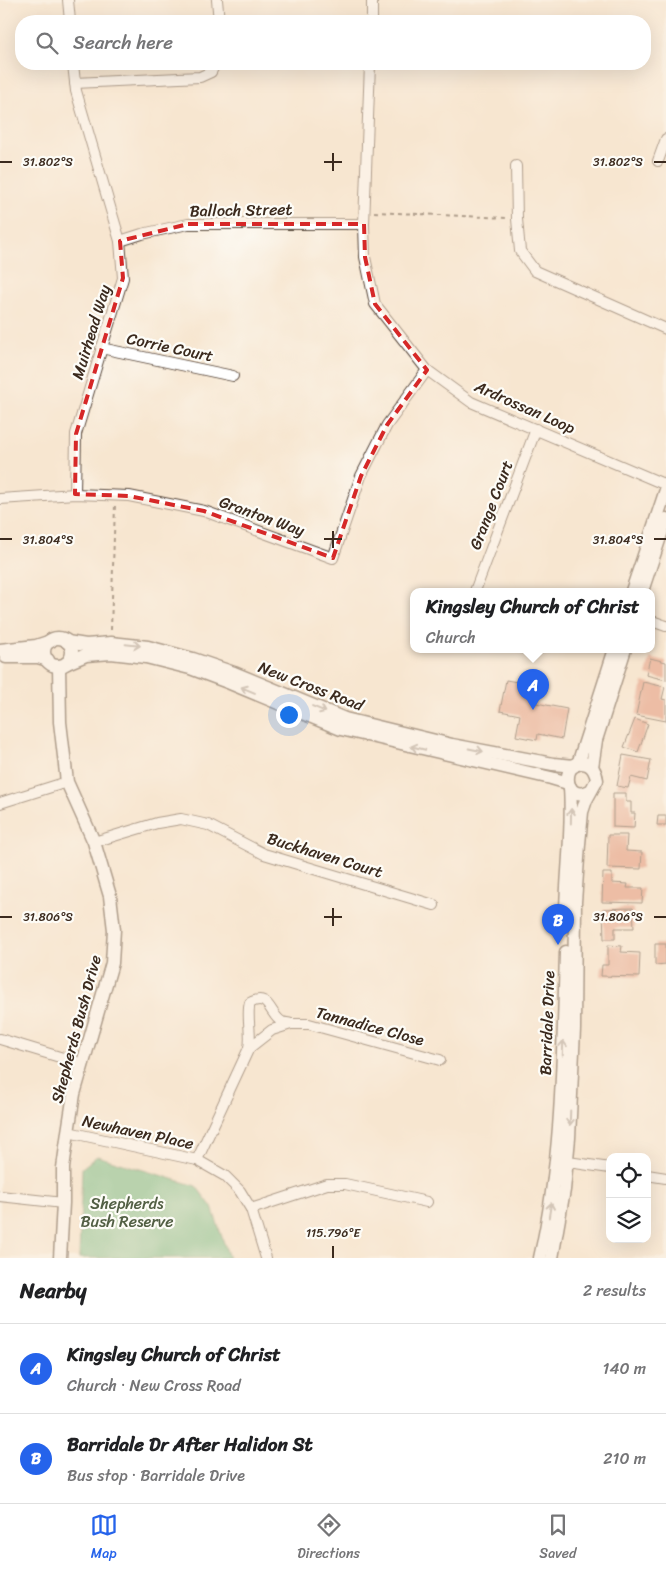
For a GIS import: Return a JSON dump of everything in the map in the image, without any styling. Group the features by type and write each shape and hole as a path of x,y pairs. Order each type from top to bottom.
{"street":[{"path":"68,0 69,15"},
{"path":"217,0 218,15"},
{"path":"372,0 372,15"},
{"name":"Muirhead Way","path":"74,70 76,91 120,241 123,278 76,434 75,494"},
{"path":"75,83 200,77 212,70"},
{"name":"Ardrossan Loop","path":"370,70 364,224 365,257 375,304 427,370 471,402 666,485"},
{"path":"658,161 666,139"},
{"path":"516,166 520,251 535,271 666,329"},
{"name":"Balloch Street","path":"120,241 188,224 364,224"},
{"name":"Corrie Court","path":"101,348 233,376"},
{"name":"Granton Way","path":"0,499 75,494 129,496 204,511 333,558 360,476 387,425 427,370"},
{"name":"Grange Court","path":"476,588 536,429"},
{"path":"633,588 666,490"},
{"path":"643,588 666,519"},
{"path":"0,650 36,646 59,638 70,645 72,653 58,663 45,652 51,641"},
{"name":"New Cross Road","path":"67,642 86,645 111,643 148,647 193,659 234,673 345,720 452,745 553,764 576,765"},
{"name":"New Cross Road","path":"0,658 30,657 58,663 94,654 111,653 146,657 190,668 341,729 551,778 569,785"},
{"path":"576,765 583,764 592,767 595,771 597,780 593,788 586,793 577,793 569,785 568,774 576,765 614,653"},
{"path":"592,767 596,740 624,653"},
{"name":"Shepherds Bush Drive","path":"58,663 60,722 67,782 94,842 110,896 114,930 112,963 74,1094 63,1168 60,1258"},
{"path":"0,803 67,782"},
{"name":"Barridale Drive","path":"540,1258 562,1161 567,868 571,822 569,785"},
{"name":"Barridale Drive","path":"552,1258 556,1243 574,1029 577,869 582,812 590,791"},
{"name":"Buckhaven Court","path":"94,842 157,822 181,820 208,825 264,854 434,905"},
{"name":"Tannadice Close","path":"197,1160 250,1048 252,1037 248,1008 250,1003 255,1000 267,1003 282,1022 309,1024 440,1060"},
{"name":"Tannadice Close","path":"250,1048 272,1030 291,1024"},
{"path":"0,1039 84,1064"},
{"name":"Newhaven Place","path":"68,1132 197,1160 225,1176 240,1191 251,1209 266,1258"},
{"path":"562,1161 606,1167"},
{"path":"651,1176 666,1178"},
{"path":"251,1209 327,1184 345,1184 427,1202"},
{"path":"0,1196 63,1203"}],"path":[{"path":"364,212 517,219"},
{"path":"111,643 115,496"}],"highlighted area":[{"path":"188,224 364,224 365,257 375,304 427,370 387,425 361,476 333,558 204,511 129,496 75,494 76,434 123,278 120,241"}],"green space":[{"name":"Shepherds Bush Reserve","path":"97,1156 196,1186 212,1207 229,1258 79,1258 82,1168"}],"building":[{"path":"650,658 666,662 666,680 646,675"},
{"path":"506,680 540,686 536,703 567,709 562,739 538,734 537,740 516,736 520,715 500,711"},
{"path":"643,682 665,687 662,699 666,700 666,721 636,715"},
{"path":"635,719 648,724 638,752 624,747"},
{"path":"623,755 651,760 647,781 631,777 628,788 617,786"},
{"path":"613,793 626,793 626,802 631,802 631,813 635,813 634,828 613,827"},
{"path":"658,816 666,816 666,825 657,825"},
{"path":"608,835 627,835 626,851 642,852 641,869 607,868"},
{"path":"603,873 612,873 612,883 628,884 627,888 643,888 642,903 602,902"},
{"path":"633,908 634,928 615,928 615,939 604,939 603,909"},
{"path":"655,944 666,944 666,964 655,965"},
{"path":"608,945 622,946 621,952 640,953 639,977 601,976 602,965 608,965"}],"place":[{"name":"Kingsley Church of Christ","path":"533,710"},
{"name":"Barridale Dr After Halidon St","path":"558,945"}]}
